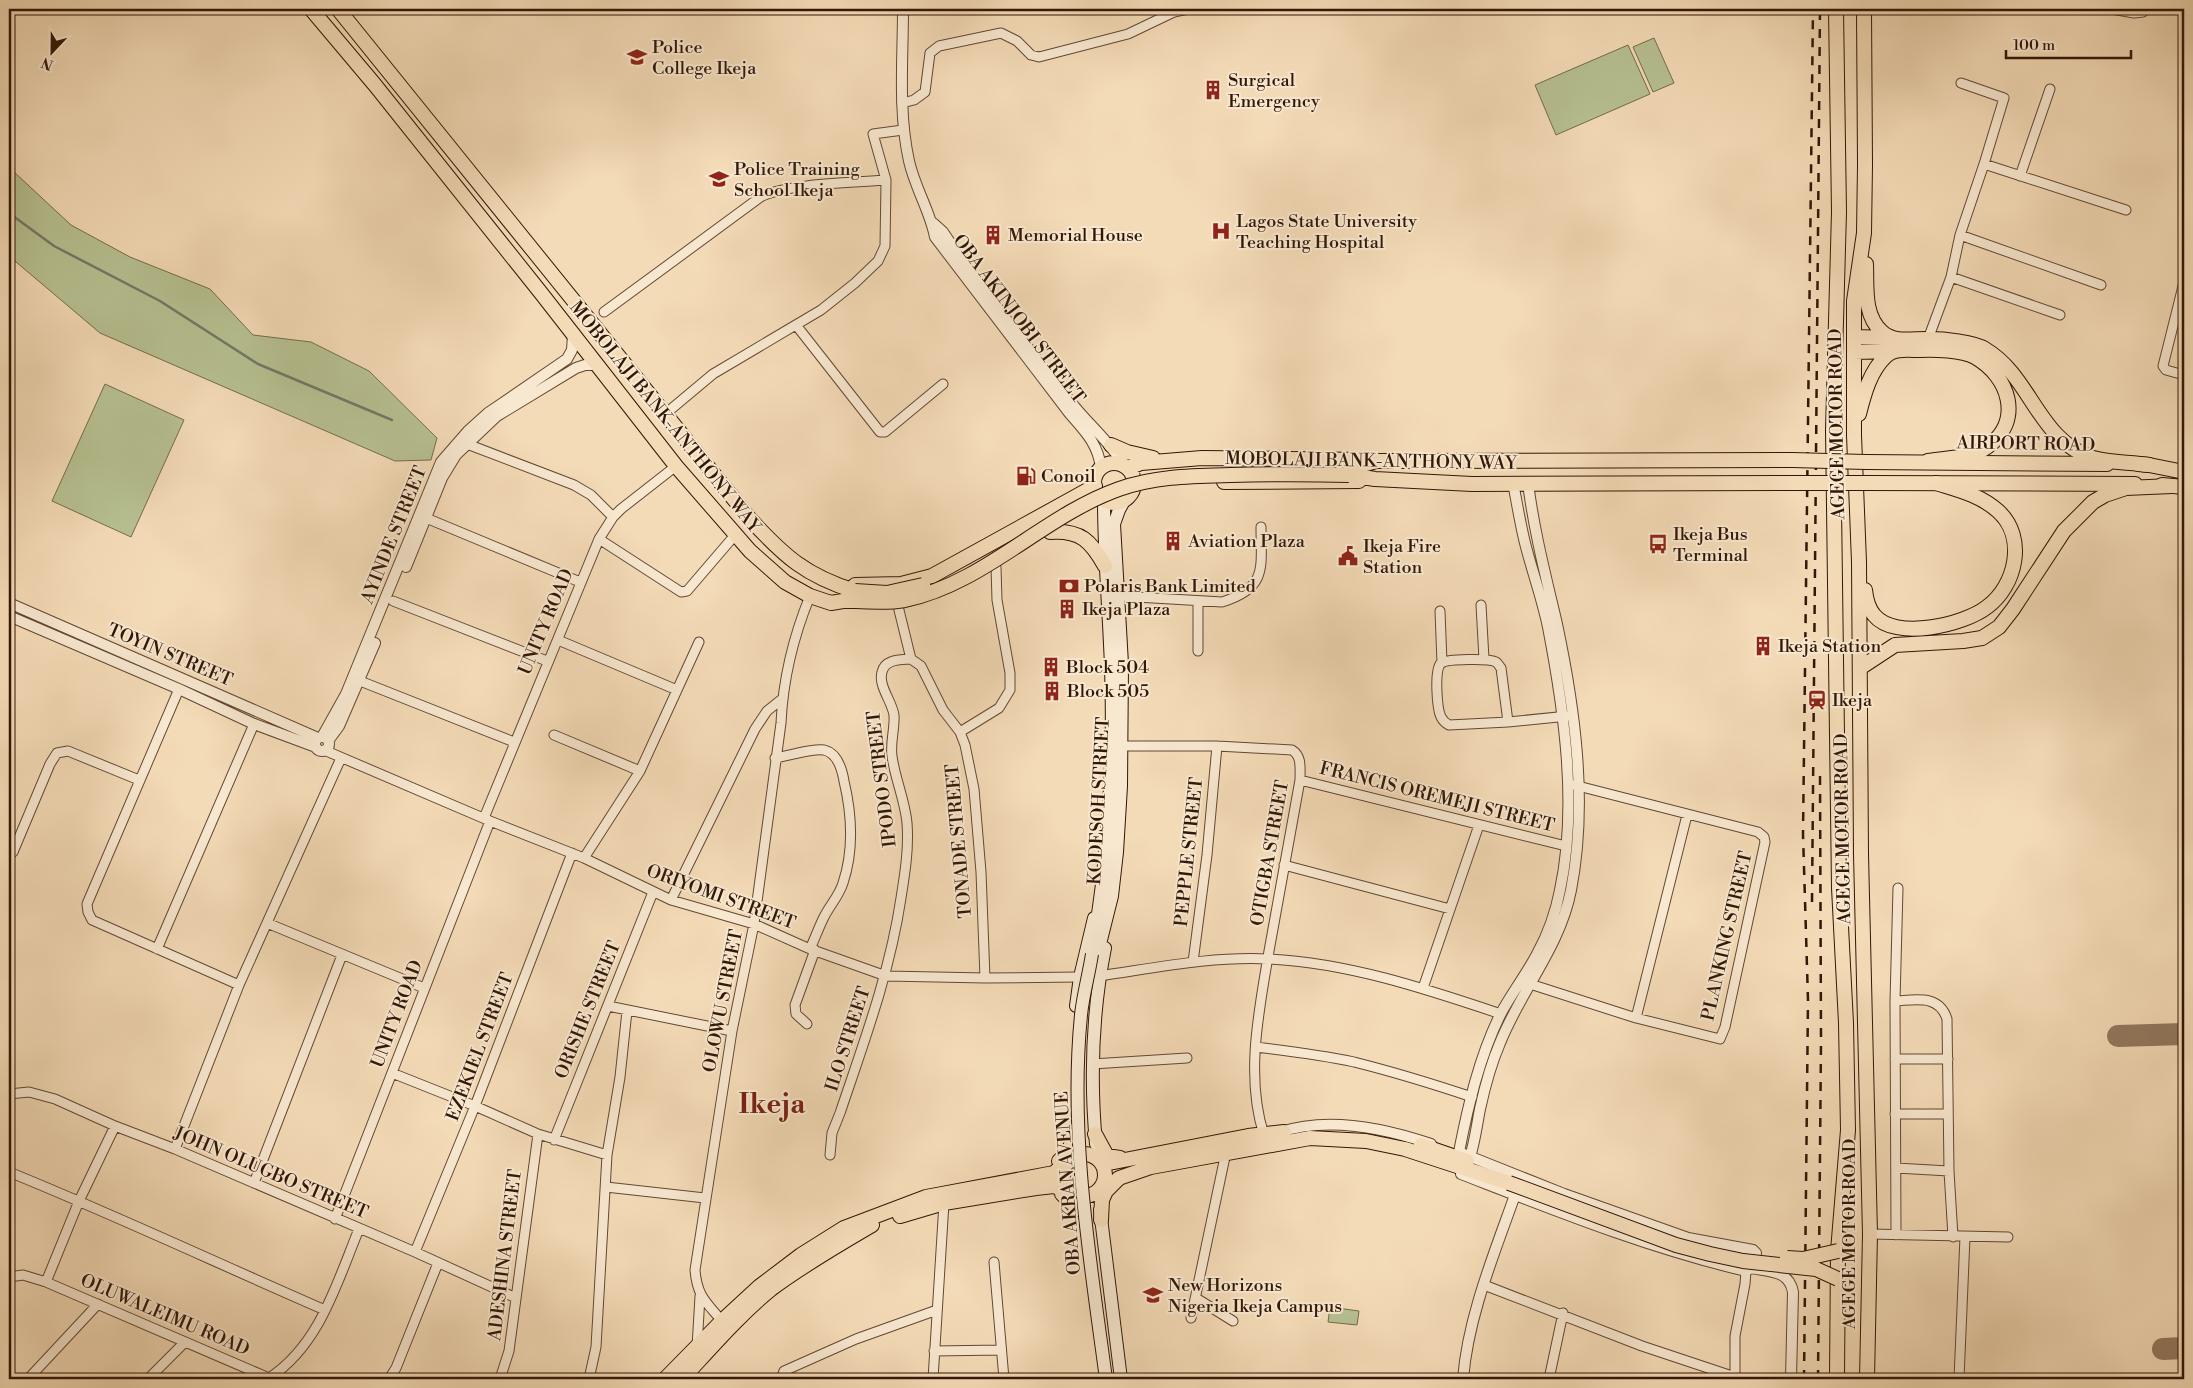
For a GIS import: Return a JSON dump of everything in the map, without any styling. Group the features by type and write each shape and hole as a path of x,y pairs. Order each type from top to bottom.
{"main road":[{"name":"MOBOLAJI BANK-ANTHONY WAY","path":"311,9 375,85 676,466 735,535 772,572 785,582 810,596 831,603 855,596 887,593 934,581 980,558 1067,506 1118,483 1140,476 1192,468 1349,472 1375,480 1472,484 1936,483"},
{"name":"MOBOLAJI BANK-ANTHONY WAY","path":"338,9 502,209 573,301 750,519 772,543 799,566 841,586 855,596"},
{"name":"AGEGE MOTOR ROAD","path":"1836,9 1839,212 1833,430 1838,888 1846,1022 1848,1130 1838,1251 1837,1379"},
{"name":"AGEGE MOTOR ROAD","path":"1864,9 1866,117 1864,232 1854,301 1854,434 1859,562 1860,854 1870,1234 1867,1379"},
{"path":"1864,232 1868,312 1893,344"},
{"path":"556,313 573,301"},
{"path":"1854,337 1974,356 1993,370 2006,389 2010,413 2002,432 1987,447 1967,454 1928,461"},
{"path":"1854,352 1928,338 1984,348 2020,382 2056,436 2074,449 2093,458 2149,464"},
{"path":"1854,434 1866,387 1893,344"},
{"path":"1111,445 1127,452 1161,460"},
{"path":"1202,458 1197,461 1196,467 1198,476 1203,482"},
{"path":"1375,480 1349,482 1182,482 1129,494 1113,503 1103,499 1095,486 1097,473 1101,468 1112,463 1126,466 1141,462 1202,458 1376,461"},
{"name":"MOBOLAJI BANK-ANTHONY WAY","path":"1349,472 1376,461 1792,460 1866,462"},
{"name":"AIRPORT ROAD","path":"1866,462 2149,464 2184,472"},
{"path":"1126,466 1134,478 1129,494"},
{"path":"1859,562 1870,609 1874,616 1891,626 1916,628 1941,626 1968,619 1988,607 2004,589 2014,567 2015,548 2010,527 1998,511 1974,495 1936,483"},
{"path":"1936,483 2151,484 2178,487"},
{"path":"841,586 901,584 932,576 1095,486"},
{"path":"1860,668 1895,645 1982,638 1999,626 2013,609 2064,531 2093,502 2126,488 2178,487"},
{"name":"KODESOH STREET","path":"1095,955 1112,896 1117,852 1122,664 1114,524 1119,510 1129,494"},
{"path":"831,603 848,608 898,606 922,601 941,594 996,567 1103,499"},
{"name":"KODESOH STREET","path":"1095,955 1111,786 1111,666 1103,499"},
{"path":"1024,524 1033,523 1037,532 1036,541"},
{"path":"1050,532 1072,533 1085,539 1096,550 1106,566"},
{"path":"1101,1379 1075,1199 1063,1182 1063,1168 1074,1150 1074,1061 1080,977 1103,882"},
{"path":"1100,1161 1095,1134 1092,1064 1099,976 1108,930 1112,896"},
{"name":"OBA AKRAN AVENUE","path":"1095,955 1081,1014 1078,1079 1079,1132 1087,1235 1106,1379"},
{"name":"OBA AKRAN AVENUE","path":"1095,955 1088,1012 1085,1104 1094,1236 1112,1379"},
{"path":"1074,1061 1076,1069 1082,1071 1088,1070 1092,1064"},
{"path":"1095,1134 1107,1156 1138,1162"},
{"path":"1100,1161 1109,1163 1138,1162 1226,1152 1287,1136 1320,1137 1338,1135 1405,1149 1512,1185 1710,1247 1803,1259 1838,1251"},
{"path":"1042,1181 1068,1153 1074,1136"},
{"path":"682,1379 728,1330 770,1290 871,1222 926,1197 1042,1181 1075,1199 1090,1196 1100,1189 1111,1176 1138,1162 1248,1136 1266,1140"},
{"path":"665,1379 722,1321 760,1286 801,1255 844,1228 1042,1181 1076,1155 1089,1154 1104,1166 1105,1178 1099,1193 1101,1220 1121,1379"},
{"path":"1101,1220 1102,1200 1106,1191 1138,1162"},
{"path":"1512,1185 1676,1244 1710,1254 1743,1261 1816,1269 1838,1279"},
{"path":"1087,1278 1089,1270 1095,1269 1102,1270 1107,1275"}],"street":[{"name":"OBA AKINJOBI STREET","path":"903,9 903,130 909,164 933,223 935,237 1070,414 1090,437 1097,449 1101,468"},
{"path":"902,103 914,100 925,92 930,53 939,46 1001,33 1010,36 1031,56 1039,58 1128,34 1174,12 1188,9"},
{"path":"2112,9 2134,14 2143,12 2146,9"},
{"path":"1928,338 1951,277 1960,235 2004,98 1961,83"},
{"path":"2020,176 2050,88"},
{"path":"664,414 713,374 821,310 856,282 878,260 885,246 886,180 873,134 903,130"},
{"path":"1984,164 2126,210"},
{"path":"604,312 762,196 771,192 795,188 886,180"},
{"path":"933,223 943,232 1076,409 1111,445 1126,466"},
{"path":"1960,235 2101,285"},
{"path":"1951,277 2060,315"},
{"path":"2184,282 2163,366 2166,370 2184,375"},
{"path":"796,325 880,432 885,432 943,384"},
{"name":"AYINDE STREET","path":"323,743 346,694 441,462 488,413 566,359 572,350 573,335"},
{"name":"AYINDE STREET","path":"323,743 339,726 360,681 442,478 456,455 498,416 560,376 580,366 597,365"},
{"path":"467,444 574,485 591,495 613,516"},
{"name":"UNITY ROAD","path":"335,1219 424,988 514,742 599,540 613,516 676,466"},
{"path":"1470,1156 1493,1062 1547,934 1560,890 1566,846 1567,782 1561,717 1548,625 1525,542 1513,483"},
{"path":"1459,1152 1482,1059 1501,1014 1556,940 1567,909 1576,860 1579,786 1572,715 1557,624 1534,527 1528,483"},
{"path":"426,518 580,582"},
{"path":"1119,596 1222,602 1234,598 1246,592 1257,581 1260,569 1261,527"},
{"path":"599,540 681,592 687,591 735,535"},
{"path":"960,732 999,708 1010,690 1010,673 997,600 996,567"},
{"name":"OLOWU STREET","path":"722,1321 700,1296 696,1285 695,1270 732,1031 754,924 781,723 782,700 800,620 810,596"},
{"path":"393,600 547,661"},
{"path":"1198,601 1198,651"},
{"name":"TOYIN STREET","path":"9,603 323,743 340,757"},
{"path":"1482,604 1484,659"},
{"path":"898,606 911,659"},
{"path":"1440,611 1442,663"},
{"name":"TOYIN STREET","path":"9,616 179,689 254,724 323,743"},
{"path":"558,640 677,690"},
{"path":"584,858 640,771 699,642"},
{"name":"TONADE STREET","path":"911,659 921,666 943,710 960,732 965,745 974,789 981,872 985,978"},
{"name":"IPODO STREET","path":"886,976 907,861 907,822 892,759 891,745 894,714 881,679 882,671 887,664 896,660 911,659"},
{"path":"1508,722 1501,668 1495,661 1484,659 1442,663 1438,668 1436,685 1440,715 1444,722 1449,724 1508,722 1572,715"},
{"path":"360,681 514,742"},
{"path":"179,689 88,904 88,912 92,920 238,984"},
{"path":"671,900 755,729 767,711 782,700"},
{"path":"156,949 254,724"},
{"path":"554,735 640,771"},
{"name":"OTIGBA STREET","path":"1121,746 1217,746 1292,750 1300,758 1300,780 1268,959 1256,1046 1256,1110 1266,1140"},
{"name":"PEPPLE STREET","path":"1192,962 1207,855 1217,746"},
{"path":"775,758 823,750 831,753 837,760 849,799 852,828 849,858 843,884 824,916 796,1005 796,1014 807,1024"},
{"path":"13,852 50,764 57,753 68,751 139,780"},
{"path":"175,1149 238,984 340,757"},
{"name":"ORIYOMI STREET","path":"340,757 584,858 671,900 754,924 813,949 886,976 1080,977"},
{"name":"FRANCIS OREMEJI STREET","path":"1300,780 1566,846"},
{"name":"PLANKING STREET","path":"1526,981 1636,1018 1720,1039 1725,1027 1765,842 1762,833 1687,815 1567,782"},
{"path":"1636,1018 1687,815"},
{"path":"1423,988 1479,825"},
{"name":"EZEKIEL STREET","path":"415,1252 475,1106 572,853"},
{"path":"1284,866 1450,909"},
{"path":"1896,1235 1895,1001 1898,888"},
{"name":"ORISHE STREET","path":"554,1140 652,892"},
{"path":"267,923 424,988"},
{"path":"254,1183 342,955"},
{"path":"1099,976 1192,962 1268,959 1320,964 1423,988 1501,1014"},
{"name":"ILO STREET","path":"830,1155 832,1133 886,976"},
{"path":"1895,1001 1932,1000 1938,1005 1947,1019 1949,1171 1953,1237"},
{"path":"608,1006 732,1031"},
{"path":"589,1379 596,1347 608,1155 620,1077 627,1011"},
{"path":"1256,1046 1353,1062 1401,1074 1472,1097"},
{"path":"1092,1064 1187,1058"},
{"path":"1895,1059 1948,1059"},
{"path":"392,1073 475,1106 538,1134 608,1155"},
{"name":"JOHN OLUGBO STREET","path":"9,1094 29,1092 43,1095 175,1149 415,1252 516,1298"},
{"path":"1896,1114 1948,1114"},
{"path":"1287,1136 1301,1126 1310,1125 1365,1128 1404,1135 1459,1152 1564,1194 1688,1238 1753,1250 1756,1253 1755,1262 1748,1269 1735,1336 1735,1378 1642,1346 1484,1285"},
{"path":"46,1282 79,1201 115,1126"},
{"name":"ADESHINA STREET","path":"500,1379 509,1351 538,1134"},
{"path":"1287,1136 1312,1143 1356,1144 1398,1151 1512,1185 1683,1255 1785,1275 1792,1283 1793,1292 1791,1379"},
{"path":"1191,1318 1226,1152"},
{"path":"1896,1168 1949,1171"},
{"path":"9,1172 325,1310"},
{"path":"1463,1379 1467,1351 1512,1185"},
{"path":"606,1187 705,1198"},
{"path":"933,1379 944,1204"},
{"name":"OLUWALEIMU ROAD","path":"9,1277 23,1276 46,1282 269,1379 293,1360 311,1338 325,1310 359,1229"},
{"path":"1870,1234 2008,1237"},
{"path":"1959,1379 1965,1237"},
{"path":"994,1262 1004,1379"},
{"path":"389,1379 396,1368 438,1263"},
{"name":"OLOWU STREET","path":"697,1347 700,1296"},
{"path":"1196,1298 1233,1321"},
{"path":"28,1379 98,1304"},
{"path":"781,1378 784,1371 856,1339 937,1310"},
{"path":"1548,1379 1563,1314"},
{"path":"148,1379 185,1342"},
{"path":"934,1351 1001,1350"}],"green space":[{"path":"1654,38 1674,83 1653,92 1633,47"},
{"path":"1628,45 1650,94 1556,135 1535,85"},
{"path":"9,170 13,171 71,225 130,257 210,289 253,335 311,342 369,371 437,438 431,460 395,461 100,333 9,256"},
{"path":"105,384 184,420 131,537 52,501"},
{"path":"1330,1307 1359,1311 1357,1325 1328,1322"}],"waterway":[{"path":"9,213 54,246 160,301 258,364 392,420"}],"taxiway":[{"path":"2118,1036 2184,1034"},
{"path":"2163,1349 2184,1348"}],"railway":[{"path":"1804,1379 1808,1000 1803,834 1813,9"},
{"path":"1812,902 1820,9"},
{"path":"1818,1379 1821,1041 1820,774"}],"place":[{"name":"Police College Ikeja","path":"637,57"},
{"name":"Surgical Emergency","path":"1213,90"},
{"name":"Police Training School Ikeja","path":"719,179"},
{"name":"Lagos State University Teaching Hospital","path":"1221,231"},
{"name":"Memorial House","path":"993,235"},
{"name":"Conoil","path":"1026,476"},
{"name":"Aviation Plaza","path":"1173,541"},
{"name":"Ikeja Bus Terminal","path":"1658,544"},
{"name":"Ikeja Fire Station","path":"1348,556"},
{"name":"Polaris Bank Limited","path":"1069,586"},
{"name":"Ikeja Plaza","path":"1067,609"},
{"name":"Ikeja Station","path":"1763,646"},
{"name":"Block 504","path":"1051,667"},
{"name":"Block 505","path":"1052,691"},
{"name":"Ikeja","path":"1817,700"},
{"name":"New Horizons Nigeria Ikeja Campus","path":"1153,1295"}],"district":[{"name":"Ikeja","path":"772,1104"}]}
